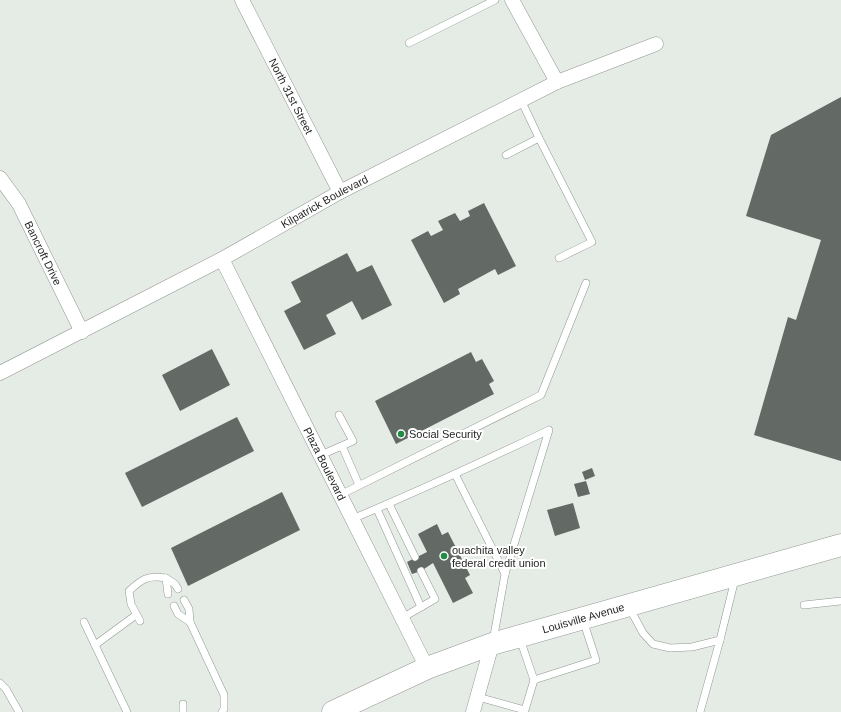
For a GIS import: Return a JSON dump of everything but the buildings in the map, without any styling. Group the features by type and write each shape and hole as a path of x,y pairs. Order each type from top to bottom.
{"main road":[{"name":"Louisville Avenue","path":"333,712 427,668 492,644 736,574 841,546"}],"street":[{"name":"North 31st Street","path":"242,0 340,192"},
{"path":"512,0 557,82"},
{"name":"Kilpatrick Boulevard","path":"0,373 222,259 340,192 521,100 557,82 656,44"},
{"name":"Bancroft Drive","path":"0,178 19,204 82,332"},
{"name":"Plaza Boulevard","path":"222,259 427,668"},
{"path":"473,712 492,644"}],"lane":[{"path":"409,43 495,0"},
{"path":"521,100 592,242 559,258"},
{"path":"506,155 539,138"},
{"path":"340,495 541,395 586,283"},
{"path":"320,455 353,441 338,415"},
{"path":"352,519 389,504 549,430 505,574 492,644"},
{"path":"342,446 359,485"},
{"path":"455,474 505,574"},
{"path":"389,504 415,557"},
{"path":"377,509 421,607"},
{"path":"402,618 435,599 422,571"},
{"path":"700,712 736,574"},
{"path":"95,645 138,618 131,604 129,591 142,580 156,577 166,578 175,584 178,589"},
{"path":"166,578 168,594"},
{"path":"184,600 189,609 190,622 224,695 224,709 222,712"},
{"path":"804,605 841,601"},
{"path":"628,605 643,633 653,644 670,648 692,647 720,640"},
{"path":"174,606 178,614 190,622"},
{"path":"534,680 596,660 582,618"},
{"path":"84,622 127,712"},
{"path":"478,697 525,710 534,680 520,636"},
{"path":"0,683 6,689 19,712"}],"place":[{"name":"Social Security","path":"401,434"},
{"name":"ouachita valley federal credit union","path":"444,556"}]}
